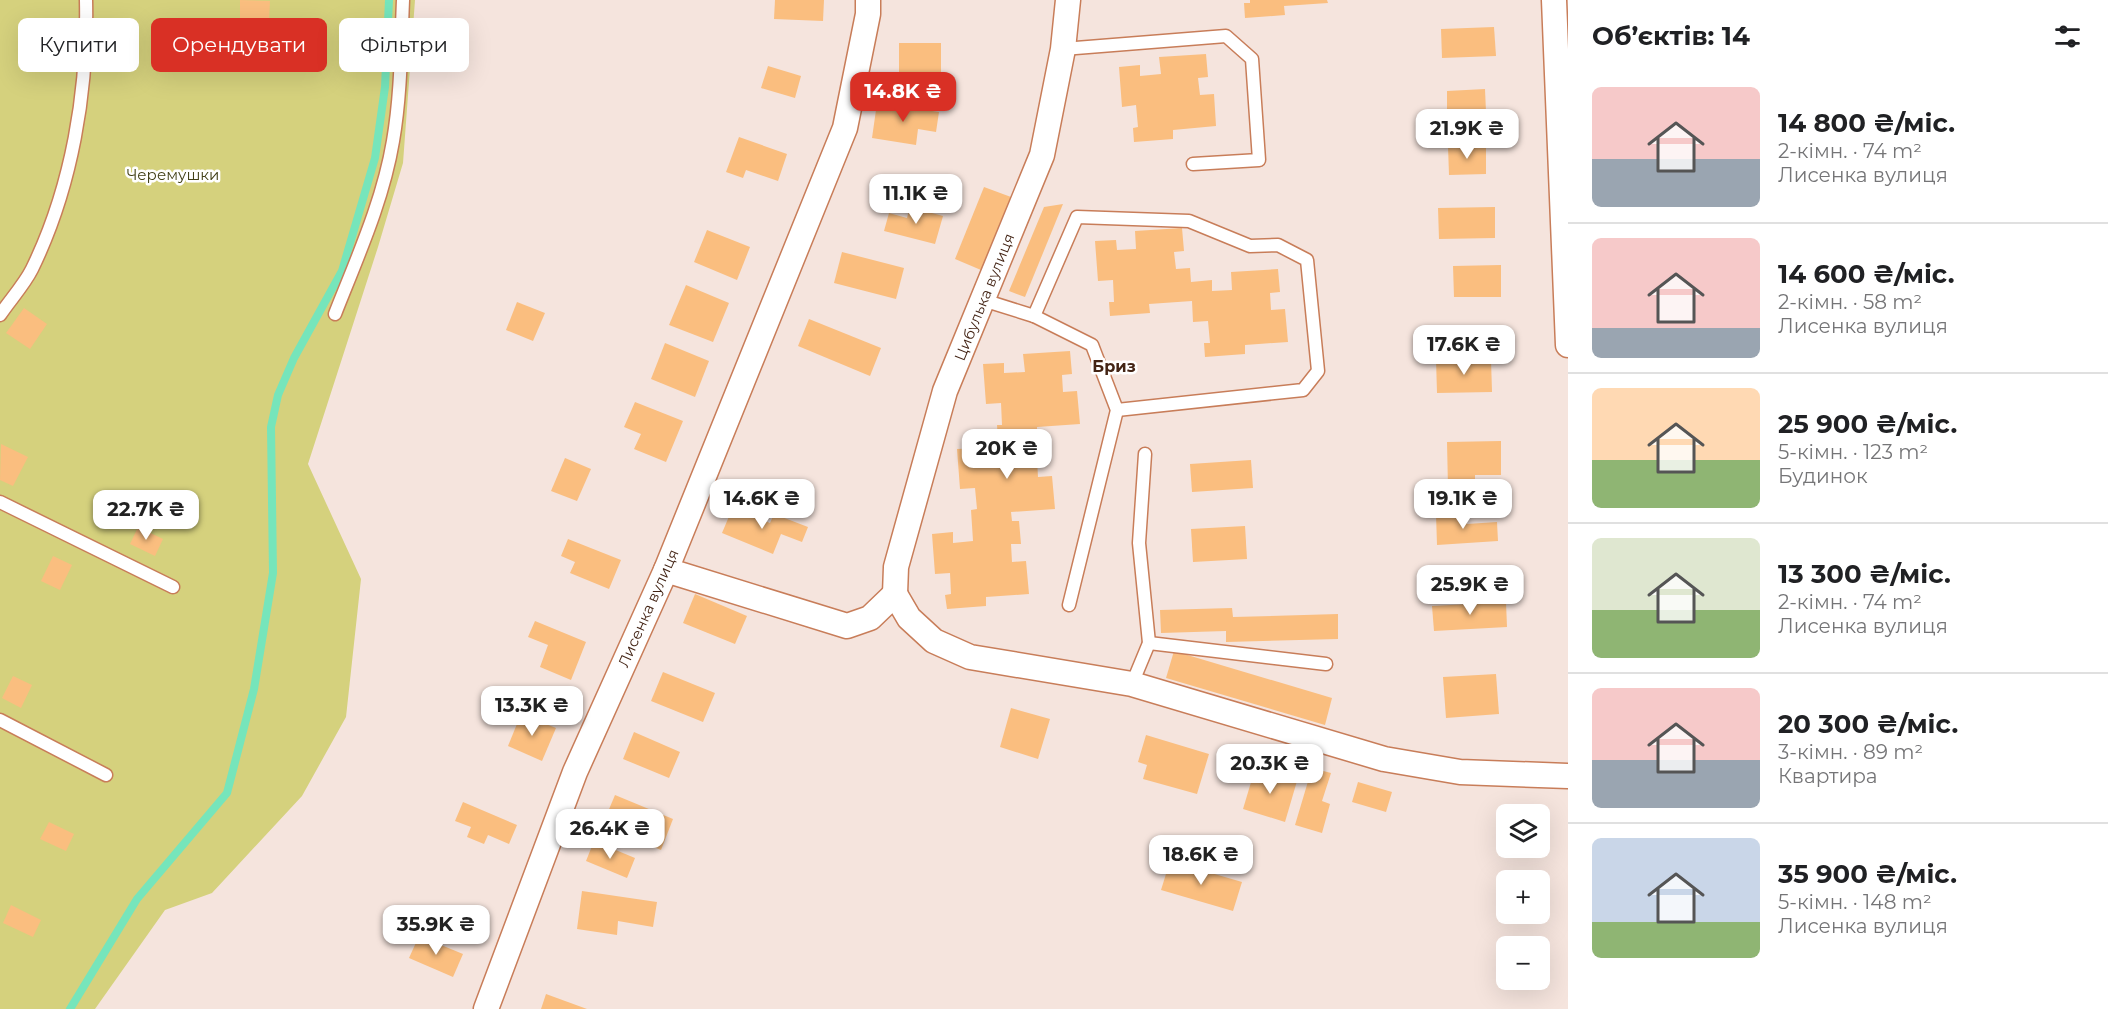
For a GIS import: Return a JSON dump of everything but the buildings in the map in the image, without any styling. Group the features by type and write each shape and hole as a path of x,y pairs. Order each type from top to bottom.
{"street":[{"name":"Лисенка вулиця","path":"486,1009 575,772 666,570 845,128 868,14 868,0"},
{"name":"Цибулька вулиця","path":"895,594 896,567 945,391 1042,154 1063,49 1068,0"},
{"path":"1554,0 1568,345"},
{"path":"666,570 848,626 870,618 895,594 909,618 934,641 970,657 1132,684 1384,759 1460,772 1568,776"}],"lane":[{"path":"0,315 31,271 60,201 79,118 87,34 87,0"},
{"path":"335,314 366,236 393,142 399,88 403,0"},
{"path":"1063,49 1226,36 1252,58 1259,160 1193,165"},
{"path":"1034,316 1077,217 1189,221 1250,246 1278,245 1307,260 1318,371 1303,390 1117,410"},
{"path":"983,300 1034,316 1092,345 1117,410 1069,605"},
{"path":"1132,684 1149,643 1138,543 1145,454"},
{"path":"0,502 173,587"},
{"path":"1149,643 1326,664"},
{"path":"0,720 106,776"}],"green space":[{"name":"Черемушки","path":"0,0 415,0 414,18 339,18 339,72 410,72 403,163 308,464 361,579 346,717 302,796 212,893 165,910 95,1009 0,1009"}],"waterway":[{"path":"70,1009 137,899 227,793 254,689 273,573 271,427 278,395 294,358 342,271 375,158 385,87 389,0"}],"district":[{"name":"Бриз","path":"1114,366"}]}
